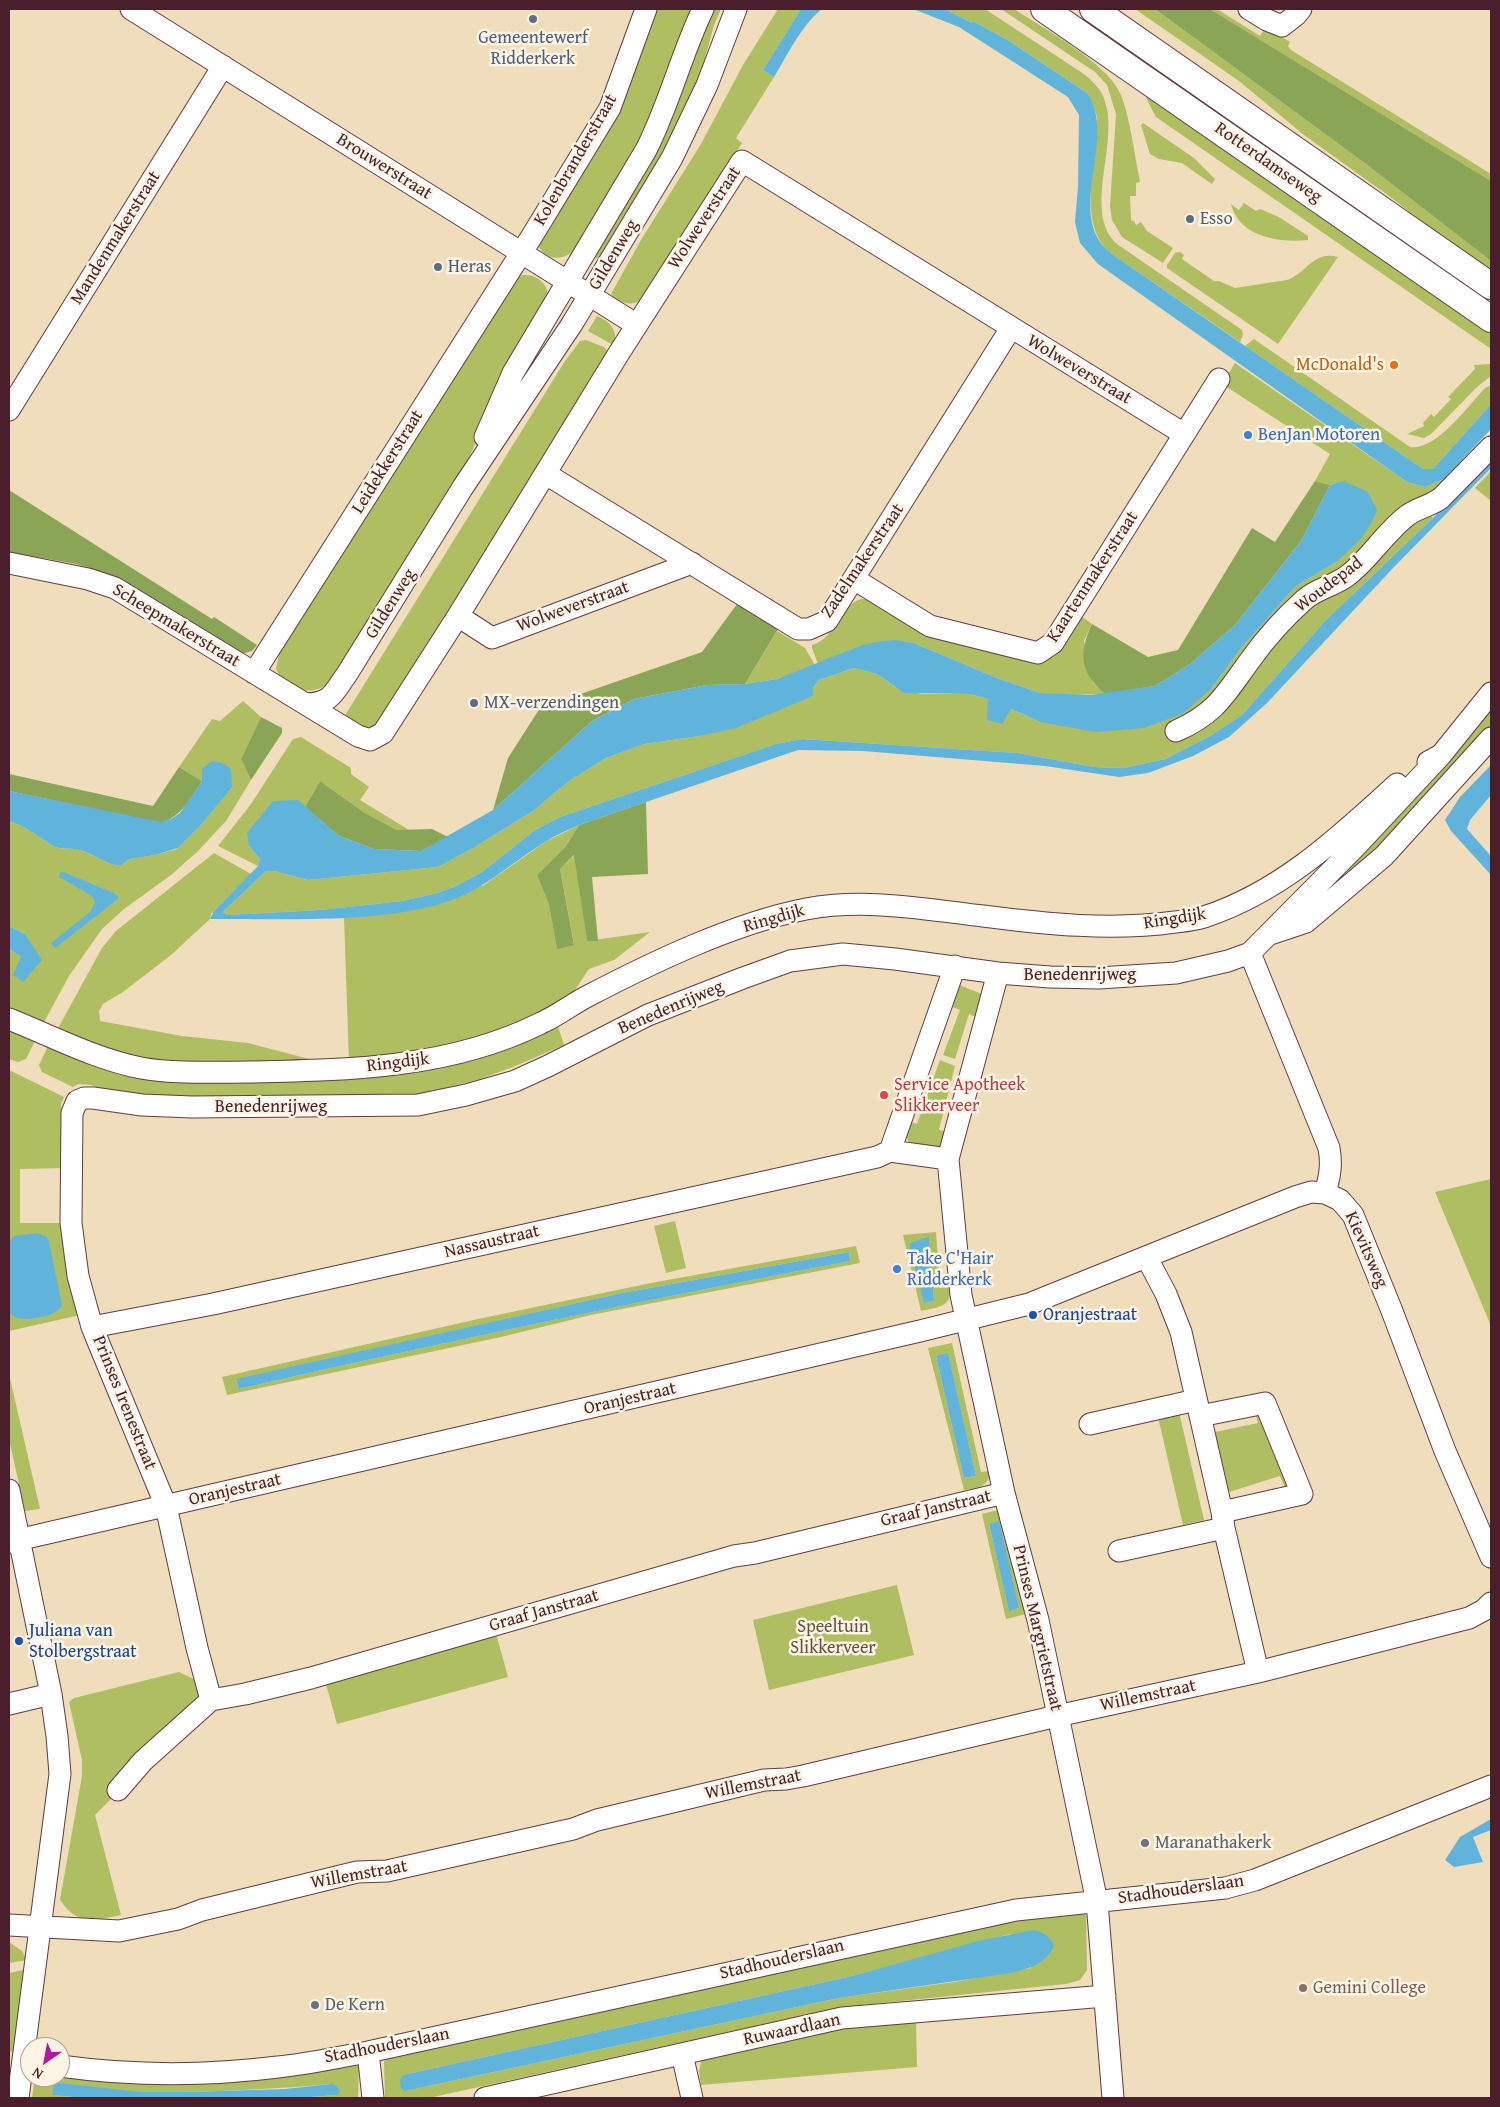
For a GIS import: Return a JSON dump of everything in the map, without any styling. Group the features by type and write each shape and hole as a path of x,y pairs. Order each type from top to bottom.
{"main road":[{"name":"Rotterdamseweg","path":"1044,9 1491,319"},
{"name":"Rotterdamseweg","path":"1093,9 1491,286"}],"street":[{"name":"Brouwerstraat","path":"131,9 637,325"},
{"name":"Kolenbranderstraat","path":"521,252 610,108 646,9"},
{"name":"Gildenweg","path":"463,487 513,373 654,135 690,36 703,9"},
{"name":"Gildenweg","path":"306,704 322,703 332,696 463,487 590,295 672,158 708,85 736,9"},
{"path":"1249,9 1267,20 1282,26 1301,9"},
{"name":"Mandenmakerstraat","path":"9,410 223,66"},
{"name":"Wolweverstraat","path":"306,704 358,736 370,740 383,733 458,616 637,325 742,161 1184,434"},
{"name":"Leidekkerstraat","path":"254,673 521,252"},
{"name":"Zadelmakerstraat","path":"546,474 798,630 809,630 826,621 1011,328"},
{"name":"Kaartenmakerstraat","path":"854,579 930,626 1038,653 1053,644 1219,379"},
{"name":"Woudepad","path":"1176,731 1202,719 1223,699 1251,658 1315,590 1333,584 1358,567 1391,530 1409,514 1433,504 1441,498 1491,447"},
{"name":"Scheepmakerstraat","path":"9,563 88,578 115,588 306,704"},
{"name":"Wolweverstraat","path":"458,616 492,638 692,563"},
{"name":"Ringdijk","path":"9,1019 112,1061 144,1068 215,1072 310,1071 391,1066 451,1056 493,1044 543,1022 584,998 655,963 774,915 825,905 910,907 1063,925 1155,925 1201,919 1243,901 1300,868 1349,828 1412,770 1441,755 1491,692"},
{"name":"Benedenrijweg","path":"1265,936 1306,922 1384,856 1491,738"},
{"name":"Benedenrijweg","path":"77,1101 84,1098 94,1098 142,1105 192,1107 418,1105 466,1096 515,1081 648,1014 790,961 843,954 954,966 998,973 1099,978 1176,973 1228,961 1250,953 1358,844 1441,755"},
{"path":"1250,953 1329,1148 1332,1162 1331,1174 1325,1193"},
{"path":"948,1159 890,1151 954,966"},
{"name":"Prinses Margrietstraat","path":"998,973 948,1159 960,1295 1004,1493 1038,1620 1097,1902 1113,2098"},
{"name":"Prinses Irenestraat","path":"77,1101 72,1113 71,1223 78,1276 92,1327 166,1506 211,1700"},
{"name":"Nassaustraat","path":"92,1327 213,1304 877,1158 890,1151"},
{"name":"Oranjestraat","path":"15,1541 966,1321 1029,1304 1295,1197 1311,1192 1325,1193"},
{"name":"Kievitsweg","path":"1325,1193 1340,1200 1353,1215 1445,1451 1491,1557"},
{"path":"1147,1258 1166,1294 1181,1332 1258,1672"},
{"path":"1090,1424 1198,1408 1265,1403 1302,1494 1119,1551"},
{"path":"9,1490 15,1541 51,1694 60,1774 30,2037"},
{"name":"Graaf Janstraat","path":"211,1700 246,1694 311,1678 734,1556 755,1553 1004,1493"},
{"name":"Willemstraat","path":"9,1925 120,1931 178,1919 202,1910 357,1872 396,1869 573,1829 597,1820 764,1780 804,1776 1057,1716 1258,1672 1470,1618 1484,1610 1491,1603"},
{"path":"9,1704 51,1694"},
{"path":"118,1790 143,1760 211,1700"},
{"name":"Stadhouderslaan","path":"70,2067 169,2074 278,2067 368,2052 1016,1910 1225,1888 1255,1880 1491,1786"},
{"name":"Ruwaardlaan","path":"485,2098 842,2018 1105,1996"},
{"path":"368,2052 373,2098"},
{"path":"682,2054 692,2098"}],"green space":[{"path":"655,9 695,9 641,141 579,247 563,257 558,258 548,255 538,246"},
{"path":"708,9 721,9 714,25 694,99 601,261 592,255"},
{"path":"778,9 801,9 763,70 774,77 736,138 742,143 645,297 632,303 619,301 611,294 641,240 701,144 743,65"},
{"path":"945,9 985,9 1084,74 1096,85 1102,94 1107,111 1108,131 1102,212 1107,230 1117,244 1242,330 1243,335 1240,342 1112,254 1101,241 1094,226 1091,209 1097,117 1087,93 1009,41 973,21 972,23"},
{"path":"1001,9 1014,9 1057,36 1088,58 1113,82 1120,93 1126,111 1140,182 1136,183 1136,196 1130,196 1131,220 1136,225 1141,222 1147,231 1173,248 1163,263 1122,237 1112,220 1110,206 1116,114 1107,85 1095,72"},
{"path":"1135,9 1155,9 1366,164 1491,261 1491,275 1389,196 1304,135 1239,81"},
{"path":"1155,9 1210,9 1491,181 1491,261 1366,164"},
{"path":"1210,9 1217,9 1260,36 1266,27 1290,42 1288,46 1291,50 1491,174 1491,181"},
{"path":"1150,93 1491,330 1491,349 1156,117 1146,98"},
{"path":"1143,123 1194,158 1215,179 1212,184 1182,163 1159,159 1150,154 1141,125"},
{"path":"1244,203 1256,211 1260,209 1279,217 1308,236 1308,240 1273,239 1251,231 1235,215 1231,204 1239,210"},
{"path":"1180,252 1184,255 1182,259 1214,281 1219,281 1235,288 1287,280 1294,277 1316,259 1329,256 1338,257 1278,344 1167,268 1175,253"},
{"path":"522,275 533,276 542,282 547,290 549,302 507,373 467,462 327,686 302,691 281,679 276,669 279,654 509,286"},
{"path":"597,316 610,324 614,331 615,346 588,331"},
{"path":"1254,339 1410,447 1420,446 1441,435 1461,416 1485,388 1491,385 1491,404 1433,469 1423,469 1245,346"},
{"path":"586,340 604,347 608,352 608,357 376,727 365,730 344,717 565,361 580,341"},
{"path":"1235,363 1407,482 1425,487 1444,479 1443,490 1427,510 1433,518 1325,621 1242,715 1210,736 1165,759 1124,768 1094,767 1018,753 802,739 776,744 560,817 535,830 482,872 456,886 437,893 402,901 320,910 227,915 223,912 266,871 274,871 308,880 438,867 533,811 569,781 606,758 644,744 700,736 813,696 813,688 819,680 854,668 877,674 895,687 921,694 970,694 988,699 1040,722 1211,689 1241,648 1296,586 1336,562 1344,481 1330,485 1315,481 1330,454 1222,384"},
{"path":"1491,364 1491,376 1478,386 1431,434 1424,438 1407,434 1424,426 1423,423 1431,414 1434,417 1451,399 1448,397 1475,369 1474,365"},
{"path":"1491,471 1491,501 1475,488"},
{"path":"1315,481 1330,485 1301,541 1235,625 1190,664 1155,686 1105,694 1097,686 1086,670 1083,654 1092,624 1148,657 1178,650 1252,528 1275,542"},
{"path":"9,490 212,619 214,617 257,645 252,651 242,654 96,570 76,564 9,552"},
{"path":"861,599 867,599 1048,659 1060,651 1081,616 1092,624 1084,641 1093,683 1105,694 1066,695 1040,693 997,678 916,644 862,645 818,664 812,645 827,636 847,609"},
{"path":"737,604 778,629 745,684 707,685 634,699 592,721 493,810 508,758 540,708 702,652"},
{"path":"777,631 805,648 815,665 777,679 745,684"},
{"path":"243,701 261,717 241,759 251,780 226,821 198,851 171,875 124,909 102,929 69,976 43,1024 9,1009 9,949 21,957 23,982 25,934 9,926 9,821 53,846 76,849 120,866 130,859 177,849 201,825 232,786 202,781 179,767 212,719 220,721"},
{"path":"1491,706 1491,726 1376,853 1346,879 1306,902"},
{"path":"261,717 282,728 282,733 251,780 241,759"},
{"path":"301,737 351,768 351,774 369,787 360,800 409,830 397,830 365,813 320,781 305,807 298,801 249,846 260,859 258,866 218,846 251,804 293,739"},
{"path":"179,767 202,781 180,811 175,816 161,823 9,791 9,774 153,806"},
{"path":"320,781 365,813 397,830 432,829 448,837 421,851 374,849 339,836 305,807"},
{"path":"646,802 648,874 592,877 598,941 587,941 574,855 560,869 574,945 557,949 549,905 537,875 566,846 579,825"},
{"path":"579,825 566,846 537,875 549,905 557,948 574,944 560,869 575,855 587,941 650,932 614,960 589,969 568,1000 488,1041 349,1062 344,918 402,912 484,885 545,842"},
{"path":"214,853 251,874 211,914 210,919 171,955 123,992 103,1004 99,1011 100,1021 182,1036 248,1043 332,1065 194,1063 142,1059 125,1056 57,1030 102,948 116,931"},
{"path":"957,984 984,995 978,1018 969,1014 955,1059 943,1055 960,1010 950,1006"},
{"path":"556,1020 564,1045 477,1080 418,1095 175,1099 106,1091 91,1085 78,1084 73,1087 42,1072 39,1065 51,1040 91,1056 323,1076"},
{"path":"9,1023 38,1035 26,1059 18,1062 9,1059"},
{"path":"940,1060 955,1066 939,1130 949,1132 943,1143 937,1148 922,1147 908,1140 905,1120 917,1124"},
{"path":"9,1070 64,1097 61,1104 65,1168 20,1169 20,1223 63,1223 80,1315 9,1331"},
{"path":"1491,1179 1491,1326 1435,1192"},
{"path":"675,1221 686,1268 666,1273 654,1226"},
{"path":"936,1232 940,1288 951,1287 949,1299 946,1303 921,1311 903,1235","holes":["929,1238 934,1300 909,1243"]},
{"path":"856,1246 860,1263 591,1315 501,1337 227,1395 222,1377 478,1319 651,1283","holes":["849,1252 850,1261 544,1322 239,1389 236,1380 622,1293"]},
{"path":"952,1343 981,1472 990,1471 988,1480 982,1486 964,1490 928,1348","holes":["948,1354 976,1476 964,1478 936,1356"]},
{"path":"9,1374 40,1509 25,1511 9,1439"},
{"path":"1262,1411 1292,1487 1285,1488 1280,1476 1229,1492 1215,1432 1258,1423 1255,1412"},
{"path":"1179,1412 1204,1520 1183,1525 1158,1417"},
{"path":"1002,1509 1026,1614 1006,1619 982,1514","holes":["989,1524 1019,1608 1009,1610"]},
{"name":"Speeltuin Slikkerveer","path":"897,1585 914,1655 769,1690 753,1620"},
{"path":"495,1630 508,1677 337,1724 324,1677"},
{"path":"179,1672 194,1679 201,1693 137,1773 95,1815 121,1915 94,1920 80,1918 73,1914 60,1900 82,1776 82,1760 69,1702 74,1698"},
{"path":"1075,1910 1086,1915 1087,1970 1080,1980 1066,1984 827,2010 429,2098 385,2098 384,2061 396,2054 894,1945","holes":["1010,1934 1031,1968 954,1982 839,1998 405,2091 412,2073 852,1976"]},
{"path":"9,1942 22,1951 27,1960 9,1963"},
{"path":"28,1969 17,2053 9,2051 9,1973"},
{"path":"916,2019 917,2067 701,2085 699,2071 702,2058 860,2025"},
{"path":"352,2062 359,2064 358,2098 298,2098 337,2095 331,2084 227,2091 52,2095 83,2098 32,2098 34,2087 70,2087 70,2072"}],"water":[{"path":"801,9 822,9 801,32 774,77 763,70"},
{"path":"913,9 945,9 972,23 973,21 1009,41 1087,93 1095,111 1097,132 1091,198 1092,219 1098,238 1112,254 1423,469 1433,469 1491,404 1491,429 1444,479 1425,487 1407,482 1098,264 1080,243 1075,222 1078,187 1079,115 1068,97 959,27"},
{"path":"1491,458 1491,468 1394,567 1267,703 1229,737 1193,756 1148,773 1119,777 1045,766 863,751 798,750 579,825 545,842 465,895 425,908 364,917 210,919 214,911 258,866 260,859 249,846 247,833 273,801 298,800 339,836 374,849 421,851 493,810 592,721 634,699 707,685 745,684 777,679 862,645 896,640 916,644 997,678 1040,693 1090,695 1155,686 1190,664 1235,625 1301,541 1330,485 1343,481 1368,492 1377,510 1360,540 1336,562 1296,586 1241,648 1211,689 1182,714 1144,728 1096,732 1040,722 1011,709 1002,724 987,720 988,699 970,694 904,693 877,674 854,668 819,680 813,688 813,696 736,728 700,736 644,744 606,758 569,781 533,811 438,867 308,880 274,871 266,871 223,912 227,915 320,910 402,901 437,893 456,886 482,872 535,830 560,817 776,744 802,739 1018,753 1094,767 1124,768 1165,759 1210,736 1242,715 1325,621 1433,518"},
{"path":"212,761 222,763 231,769 232,787 201,825 178,848 155,855 130,859 120,866 76,849 53,846 9,821 9,791 161,822 171,819 180,813 202,781 202,769"},
{"path":"1491,765 1491,795 1470,820 1467,829 1491,856 1491,875 1451,831 1445,820 1460,797"},
{"path":"60,872 113,893 118,896 118,899 55,948 51,943 90,912 95,902 92,896 59,877"},
{"path":"9,926 25,934 42,960 23,982 13,975 21,957 9,949"},
{"path":"37,1233 47,1237 49,1242 62,1305 56,1312 45,1316 29,1319 20,1318 9,1313 9,1243 14,1236"},
{"path":"929,1237 934,1300 924,1303 909,1243"},
{"path":"849,1252 850,1261 544,1322 239,1389 236,1379 622,1293"},
{"path":"948,1353 976,1476 964,1478 936,1356"},
{"path":"999,1521 1019,1608 1009,1611 989,1524"},
{"path":"1491,1819 1491,1830 1473,1837 1483,1862 1454,1867 1445,1860 1460,1837"},
{"path":"1034,1930 1041,1932 1051,1939 1054,1946 1041,1962 1011,1973 839,1998 405,2091 401,2089 400,2080 402,2076 412,2073 852,1976 982,1940"},
{"path":"70,2084 141,2092 187,2092 285,2089 331,2084 337,2086 340,2092 337,2095 298,2098 83,2098 52,2095 54,2087 70,2087"}],"place":[{"name":"Gemeentewerf Ridderkerk","path":"533,19"},
{"name":"Esso","path":"1190,219"},
{"name":"Heras","path":"438,267"},
{"name":"McDonald's","path":"1394,365"},
{"name":"BenJan Motoren","path":"1248,435"},
{"name":"MX-verzendingen","path":"474,703"},
{"name":"Service Apotheek Slikkerveer","path":"884,1095"},
{"name":"Take C'Hair Ridderkerk","path":"897,1269"},
{"name":"Oranjestraat","path":"1033,1315"},
{"name":"Juliana van Stolbergstraat","path":"19,1641"},
{"name":"Maranathakerk","path":"1145,1843"},
{"name":"Gemini College","path":"1303,1988"},
{"name":"De Kern","path":"315,2005"}]}
